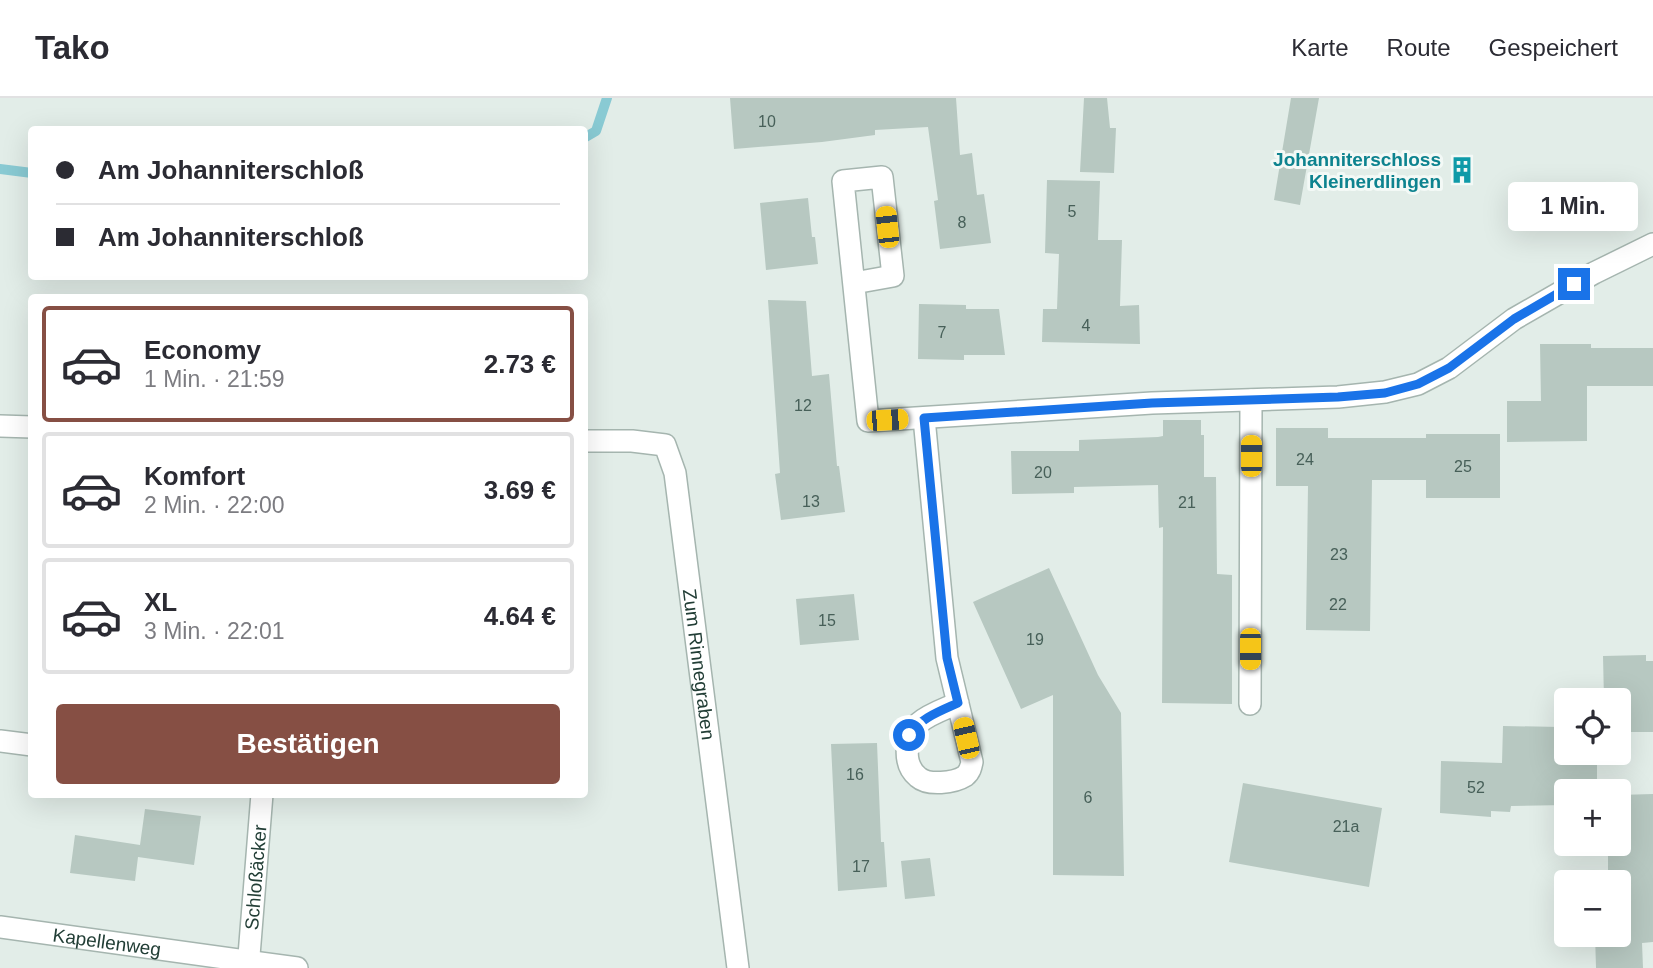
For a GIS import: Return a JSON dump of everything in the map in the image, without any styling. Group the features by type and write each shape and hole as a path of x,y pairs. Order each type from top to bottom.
{"street":[{"path":"854,283 892,276 882,177 843,181 868,421 1152,403 1385,393 1418,384 1449,368 1514,319 1594,273 1653,244"},
{"path":"1250,704 1251,400"},
{"path":"924,418 947,658 958,703"},
{"path":"0,426 28,427"},
{"name":"Zum Rinnegraben","path":"588,441 632,441 665,445 675,473 738,968"},
{"path":"0,741 28,744"},
{"name":"Schloßäcker","path":"248,964 262,798"},
{"name":"Kapellenweg","path":"0,927 248,964 297,968"}],"building":[{"path":"730,98 956,98 960,155 972,153 977,195 984,194 991,243 940,249 934,201 938,200 928,127 875,130 875,135 734,149"},
{"path":"1084,98 1107,98 1110,128 1116,128 1114,173 1080,172"},
{"name":"Johanniterschloss Kleinerdlingen","path":"1291,98 1319,98 1300,205 1274,200"},
{"path":"1047,180 1100,181 1098,240 1122,240 1120,306 1139,305 1140,344 1042,342 1043,309 1057,309 1059,254 1045,253"},
{"path":"808,198 818,264 766,270 760,203"},
{"path":"768,300 806,301 812,376 829,374 837,466 845,512 781,520 775,474 780,473"},
{"path":"919,304 999,309 1005,355 964,355 964,360 918,359"},
{"path":"1540,344 1591,344 1591,348 1653,348 1653,386 1587,386 1587,441 1507,442 1507,401 1541,401"},
{"path":"1163,420 1201,420 1201,435 1204,435 1204,477 1216,477 1217,574 1232,575 1232,704 1162,703 1163,527 1159,528 1158,485 1074,487 1074,493 1012,494 1011,451 1079,451 1079,440 1163,436"},
{"path":"1276,428 1328,428 1328,438 1426,438 1426,434 1500,434 1500,498 1426,498 1426,480 1372,480 1370,631 1306,630 1308,486 1276,486"},
{"path":"1049,568 1098,675 1121,713 1124,876 1053,875 1053,695 1021,709 973,602"},
{"path":"854,594 859,640 800,645 796,599"},
{"path":"1646,655 1646,661 1653,661 1653,732 1631,732 1631,688 1604,688 1603,656"},
{"path":"1503,726 1554,727 1554,765 1597,765 1597,779 1554,779 1554,805 1511,806 1510,812 1491,811 1491,817 1440,813 1441,761 1502,763"},
{"path":"877,743 881,842 884,842 887,887 838,891 831,744"},
{"path":"1243,783 1382,808 1369,887 1229,862"},
{"path":"1653,794 1653,942 1642,943 1643,968 1596,968 1595,947 1631,947 1631,870 1608,870 1608,856 1631,856 1631,795"},
{"path":"145,809 201,816 194,865 138,857 135,881 70,873 75,835 140,845"},
{"path":"930,858 935,896 905,899 901,861"}],"waterway":[{"path":"588,136 596,131 607,98"},
{"path":"0,169 28,172"}],"place":[{"name":"Johanniterschloss Kleinerdlingen","path":"1462,170"}],"route":[{"path":"909,735 917,724 928,716 958,703 947,658 924,418 1152,403 1385,393 1418,384 1449,368 1514,319 1574,284"}]}
